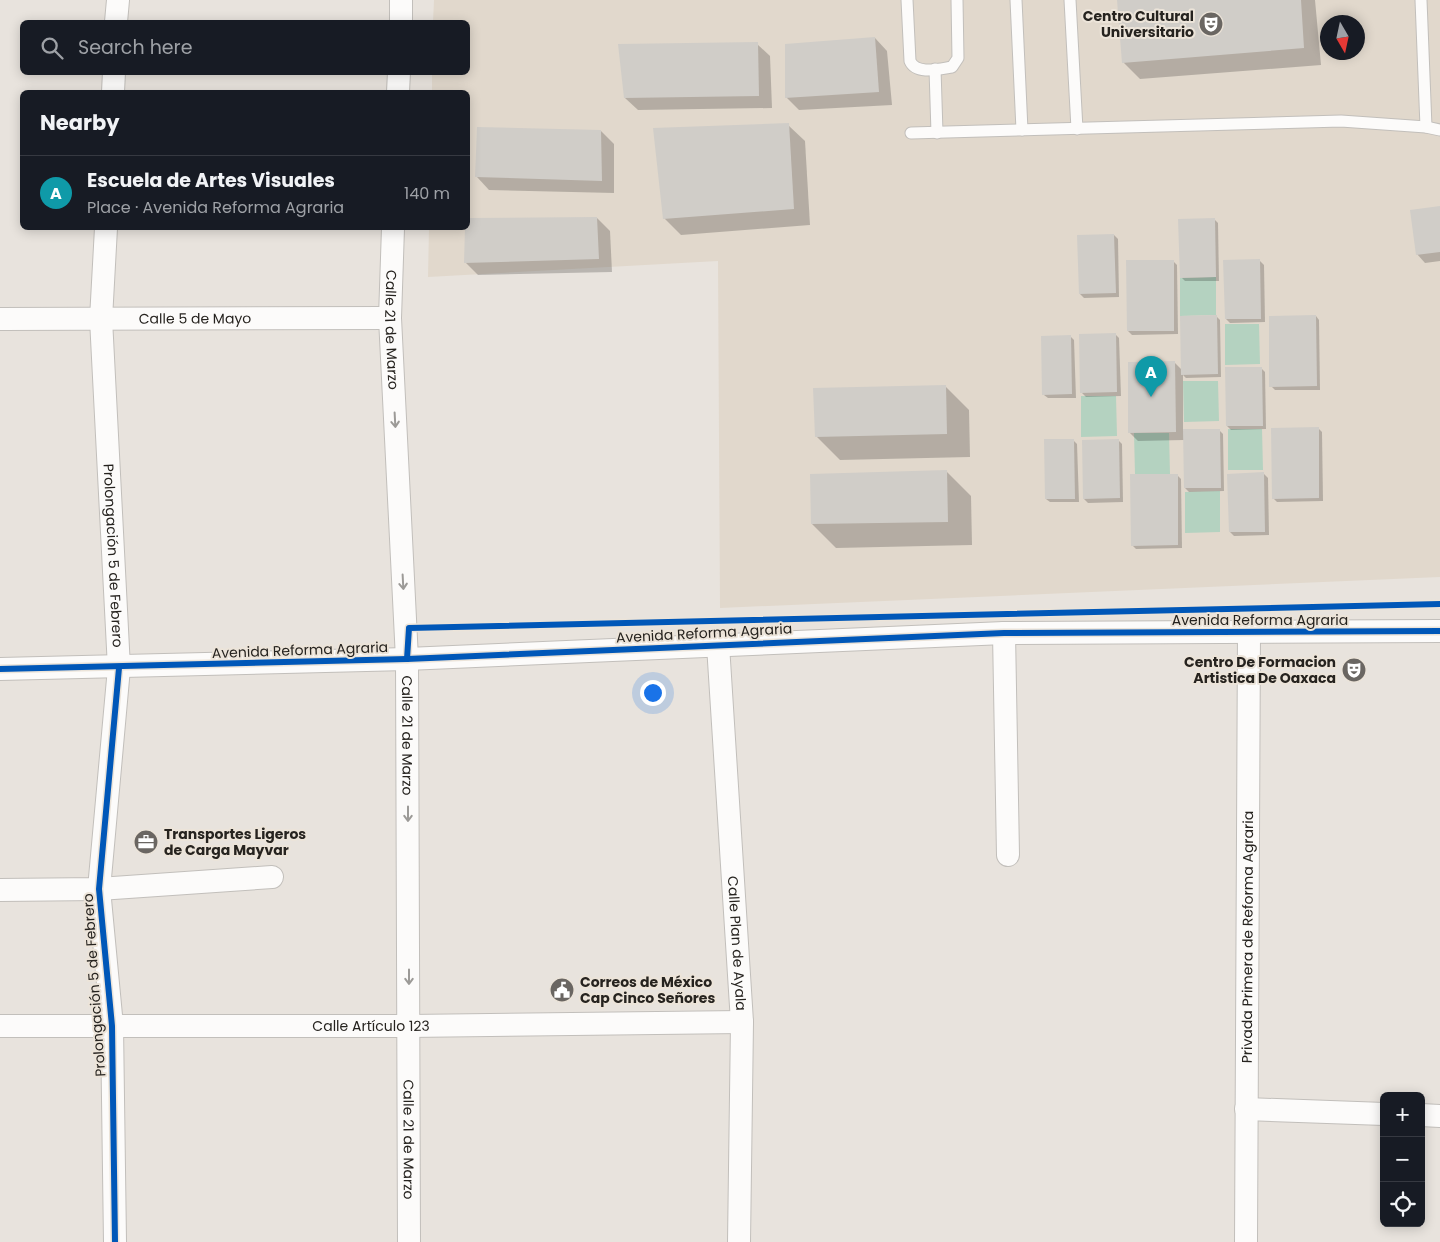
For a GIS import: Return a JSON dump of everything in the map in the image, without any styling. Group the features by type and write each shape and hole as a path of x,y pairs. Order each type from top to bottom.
{"street":[{"path":"116,20 118,0"},
{"path":"400,20 401,0"},
{"path":"113,90 114,75"},
{"path":"398,90 399,75"},
{"name":"Prolongación 5 de Febrero","path":"106,230 101,319 119,668 100,889 112,1026 115,1242"},
{"name":"Calle 21 de Marzo","path":"393,230 390,318 407,659 409,1242"},
{"name":"Calle 5 de Mayo","path":"0,320 390,318"},
{"name":"Avenida Reforma Agraria","path":"0,669 119,668 407,659 1004,633 1249,633 1440,630"},
{"path":"1004,633 1008,855"},
{"name":"Privada Primera de Reforma Agraria","path":"1246,1242 1249,633"},
{"name":"Calle Plan de Ayala","path":"718,645 742,1022 739,1242"},
{"path":"0,890 100,889 272,878"},
{"name":"Calle Artículo 123","path":"0,1026 409,1026 742,1022"},
{"path":"1246,1109 1380,1114"},
{"path":"1425,1115 1440,1116"}],"lane":[{"path":"907,0 910,61 912,66 918,69 952,67 958,58 957,0"},
{"path":"1016,0 1022,130"},
{"path":"1070,0 1076,129"},
{"path":"1421,0 1426,127"},
{"path":"935,69 937,133"},
{"path":"911,133 1341,121 1426,127 1440,130"}],"shaded area":[{"path":"434,0 1440,0 1440,577 720,608 718,261 428,277 429,230 470,230 470,90 432,90 432,75 470,75 470,20 433,20"}],"green space":[{"path":"1216,277 1216,315 1180,316 1180,278"},
{"path":"1225,324 1259,324 1260,364 1225,365"},
{"path":"1183,381 1218,381 1219,421 1184,422"},
{"path":"1081,396 1116,396 1117,436 1081,437"},
{"path":"1228,429 1262,429 1263,470 1228,470"},
{"path":"1134,433 1169,433 1170,474 1135,474"},
{"path":"1220,491 1220,532 1185,533 1185,492"}],"building":[{"name":"Centro Cultural Universitario","path":"1117,0 1301,0 1304,48 1122,63"},
{"path":"875,37 879,92 785,98 785,44"},
{"path":"758,42 759,96 624,98 618,44"},
{"path":"789,123 794,209 663,219 653,128"},
{"path":"477,127 601,130 602,181 475,177"},
{"path":"1440,206 1440,252 1416,255 1410,210"},
{"path":"597,217 599,259 464,263 465,230 470,230 470,218"},
{"path":"1215,218 1216,277 1180,278 1178,219"},
{"path":"1114,234 1116,293 1079,294 1077,235"},
{"path":"1260,259 1261,319 1225,319 1223,260"},
{"path":"1126,260 1174,260 1174,331 1127,331"},
{"path":"1217,315 1218,374 1181,375 1180,316"},
{"path":"1316,315 1317,386 1269,387 1269,316"},
{"path":"1116,333 1117,392 1080,393 1079,334"},
{"path":"1071,335 1072,394 1042,395 1041,336"},
{"path":"1175,361 1176,432 1128,433 1128,362"},
{"path":"1225,367 1262,367 1263,426 1226,426"},
{"path":"946,385 947,434 815,437 813,388"},
{"path":"1319,427 1319,498 1272,499 1271,428"},
{"path":"1183,429 1220,429 1221,488 1184,488"},
{"path":"1044,439 1074,439 1075,499 1045,499"},
{"path":"1119,439 1120,498 1083,499 1082,440"},
{"path":"947,470 948,522 811,524 810,474"},
{"path":"1264,472 1265,532 1229,532 1227,474"},
{"path":"1130,474 1178,474 1178,545 1131,546"}],"cycle path":[{"path":"407,659 409,628 1440,604"},
{"path":"0,669 407,659 1004,633 1440,631"},
{"path":"115,1242 112,1026 99,889 119,668"}],"place":[{"name":"Centro Cultural Universitario","path":"1211,24"},
{"name":"Escuela de Artes Visuales","path":"1151,397"},
{"name":"Centro De Formacion Artistica De Oaxaca","path":"1354,670"},
{"name":"Transportes Ligeros de Carga Mayvar","path":"146,842"},
{"name":"Correos de México Cap Cinco Señores","path":"562,990"}]}
